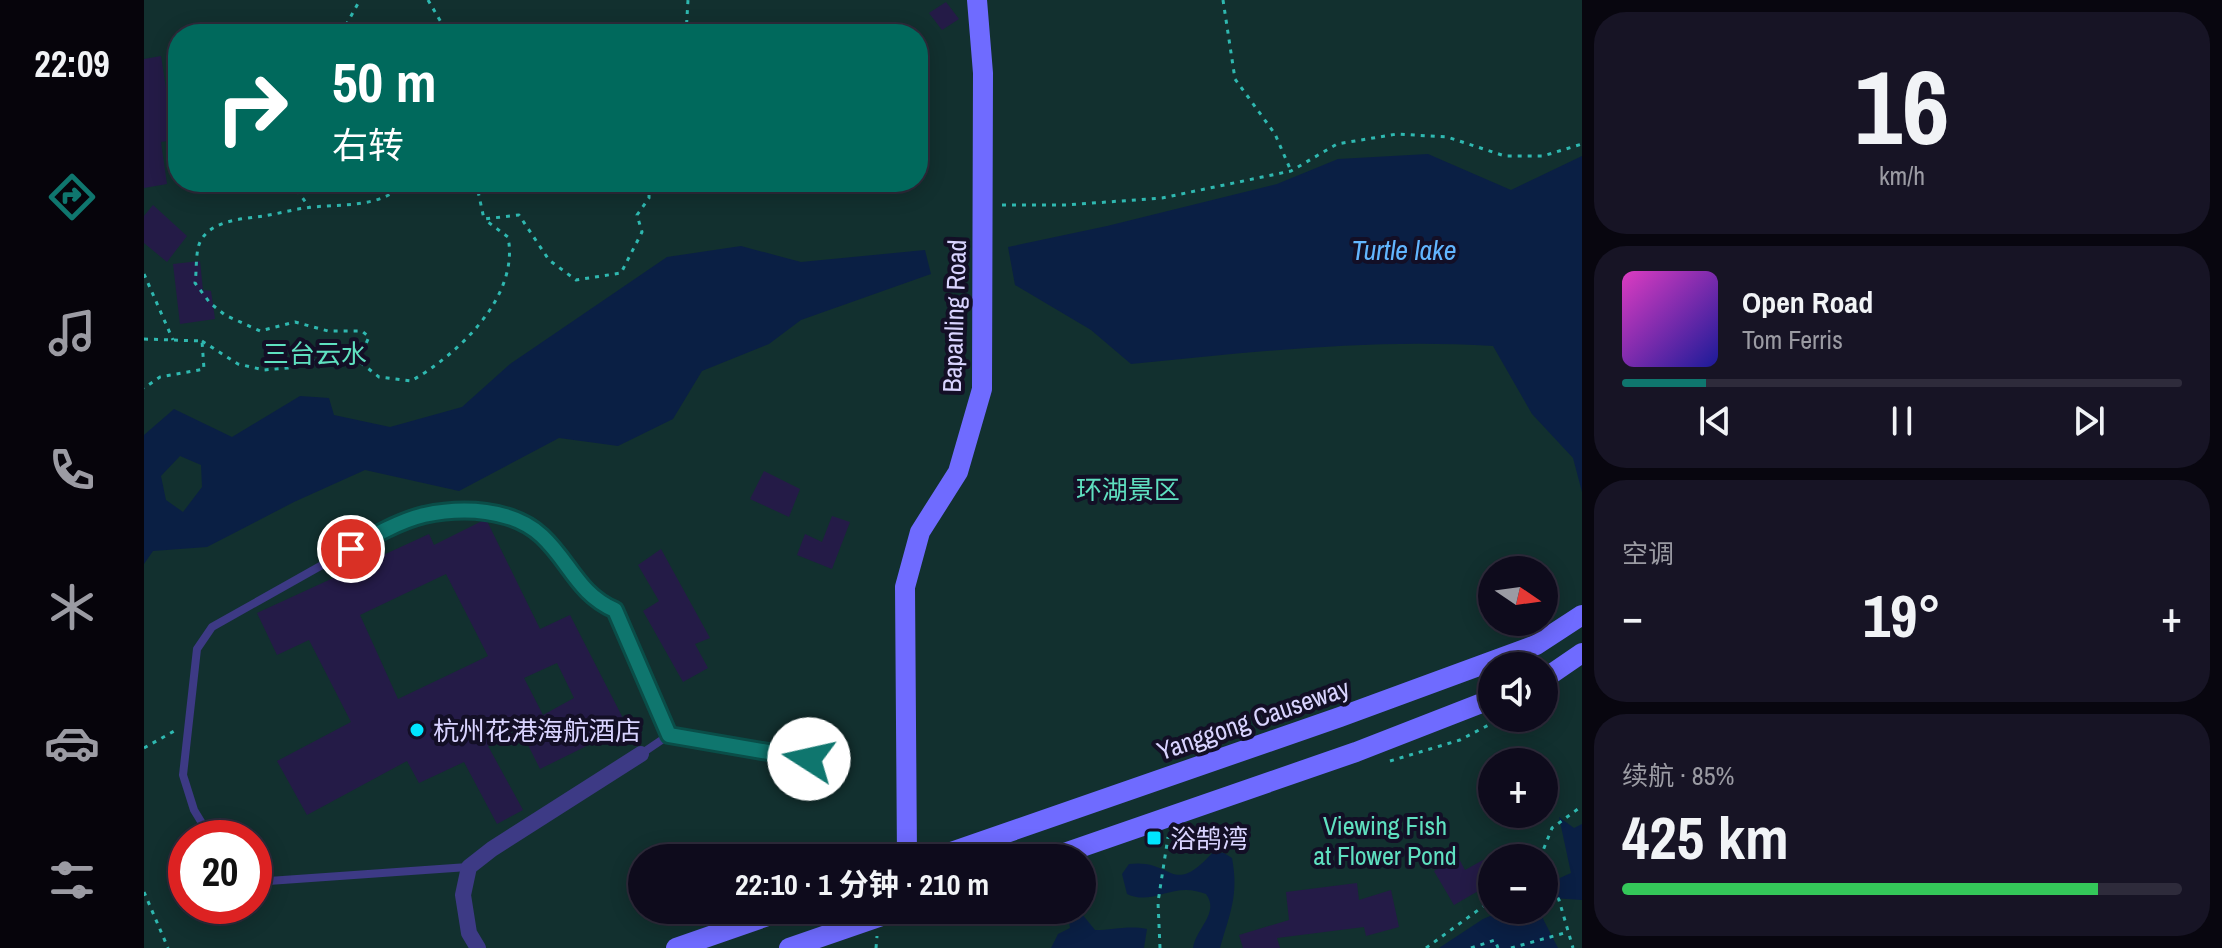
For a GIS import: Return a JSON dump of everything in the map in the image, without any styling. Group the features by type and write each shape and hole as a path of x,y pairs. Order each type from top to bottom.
{"main road":[{"name":"Bapanling Road","path":"907,844 905,587 920,532 958,472 982,389 983,73 977,0"},
{"name":"Yanggong Causeway","path":"974,844 1536,645 1582,615"},
{"path":"1558,669 1582,653"},
{"path":"1090,844 1356,752 1478,704"},
{"path":"676,948 745,924"},
{"path":"789,948 858,924"}],"street":[{"path":"478,948 469,933 463,895 469,867 492,849 641,754"}],"lane":[{"path":"200,820 183,775 197,649 212,627 379,533 423,515 480,510 513,518 541,535 596,601 615,610 669,735"},
{"path":"641,754 669,735 809,759"},
{"path":"272,881 469,867"}],"path":[{"path":"347,24 360,0"},
{"path":"428,0 442,24"},
{"path":"687,24 688,0"},
{"path":"1223,0 1235,79 1275,134 1291,171"},
{"path":"982,201 998,205 1066,205 1162,198 1291,171 1337,144 1397,134 1447,137 1505,156 1543,156 1582,144"},
{"path":"298,192 309,207"},
{"path":"358,361 369,337 362,331 328,331 295,322 260,331 225,315 210,303 195,283 200,241 214,228 240,218 309,207 360,204 390,192"},
{"path":"144,339 202,341 238,364 264,370 288,368 339,355 352,356 379,377 411,381 452,354 473,333 503,282 510,250 508,237 484,219 478,192"},
{"path":"484,219 519,215 549,260 576,280 621,273 642,232 637,215 649,198 649,192"},
{"path":"144,274 174,341"},
{"path":"144,388 160,377 204,369 202,341"},
{"path":"144,748 189,722"},
{"path":"1546,844 1552,828 1582,806"},
{"path":"1160,948 1158,902 1164,860"},
{"path":"144,892 168,948"},
{"path":"1558,898 1573,948"},
{"path":"1426,948 1478,910"},
{"path":"1511,948 1568,932"},
{"path":"1471,948 1495,940 1498,948"}],"green space":[{"name":"环湖景区","path":"144,0 1582,0 1582,948 144,948"}],"water":[{"name":"Turtle lake","path":"1428,154 1511,190 1582,156 1582,492 1573,458 1532,414 1493,346 1357,345 1131,364 1091,330 1015,285 1008,247 1277,184 1338,159"},
{"path":"741,246 801,262 925,250 931,274 801,320 769,344 702,371 673,419 618,446 559,438 459,491 365,470 207,547 153,551 144,564 144,435 174,409 232,437 300,396 329,398 334,415 390,427 462,407 510,364 667,257","holes":["180,456 201,465 202,487 183,512 166,500 161,476"]},
{"path":"1559,817 1574,828 1582,824 1582,900 1558,898 1558,879 1571,873"},
{"path":"1213,852 1232,858 1232,904 1220,948 1193,948 1209,914 1210,901 1206,894 1186,890 1135,897 1127,894 1122,874 1129,864 1144,864 1180,875 1199,866"},
{"path":"1478,922 1546,924 1558,948 1439,948"},
{"path":"1069,924 1090,924 1095,930 1147,929 1144,948 1051,948 1058,934 1070,928"}],"building":[{"path":"946,2 959,19 942,30 929,13"},
{"path":"161,56 168,101 168,141 161,142 167,184 144,188 144,59"},
{"path":"153,205 187,236 167,262 144,243 144,216"},
{"path":"200,261 203,290 211,291 215,319 180,324 173,264"},
{"path":"764,471 800,489 789,517 750,499"},
{"path":"832,516 850,522 832,569 797,555 805,534 822,542"},
{"path":"486,519 540,629 570,615 627,726 540,769 519,727 488,746 523,810 497,824 464,762 419,783 407,761 307,815 277,761 351,722 309,640 277,655 257,613 429,534 434,545","holes":["446,574 488,656 398,699 360,615","557,663 574,698 543,715 524,678"]},
{"path":"661,549 710,638 695,644 708,668 683,682 643,611 659,601 638,565"},
{"path":"1458,857 1465,870 1478,863 1478,891 1454,905 1434,871"},
{"path":"1357,883 1359,900 1391,890 1399,927 1366,936 1364,927 1277,938 1280,948 1243,948 1239,935 1289,920 1286,892"}],"place":[{"name":"杭州花港海航酒店","path":"417,730"},
{"name":"浴鹄湾","path":"1154,838"}],"route":[{"path":"351,549 379,533 423,515 480,510 513,518 541,535 596,601 615,610 669,735 809,759"}],"park label":[{"name":"三台云水","path":"315,353"},
{"name":"Viewing Fish at Flower Pond","path":"1385,840"}]}
